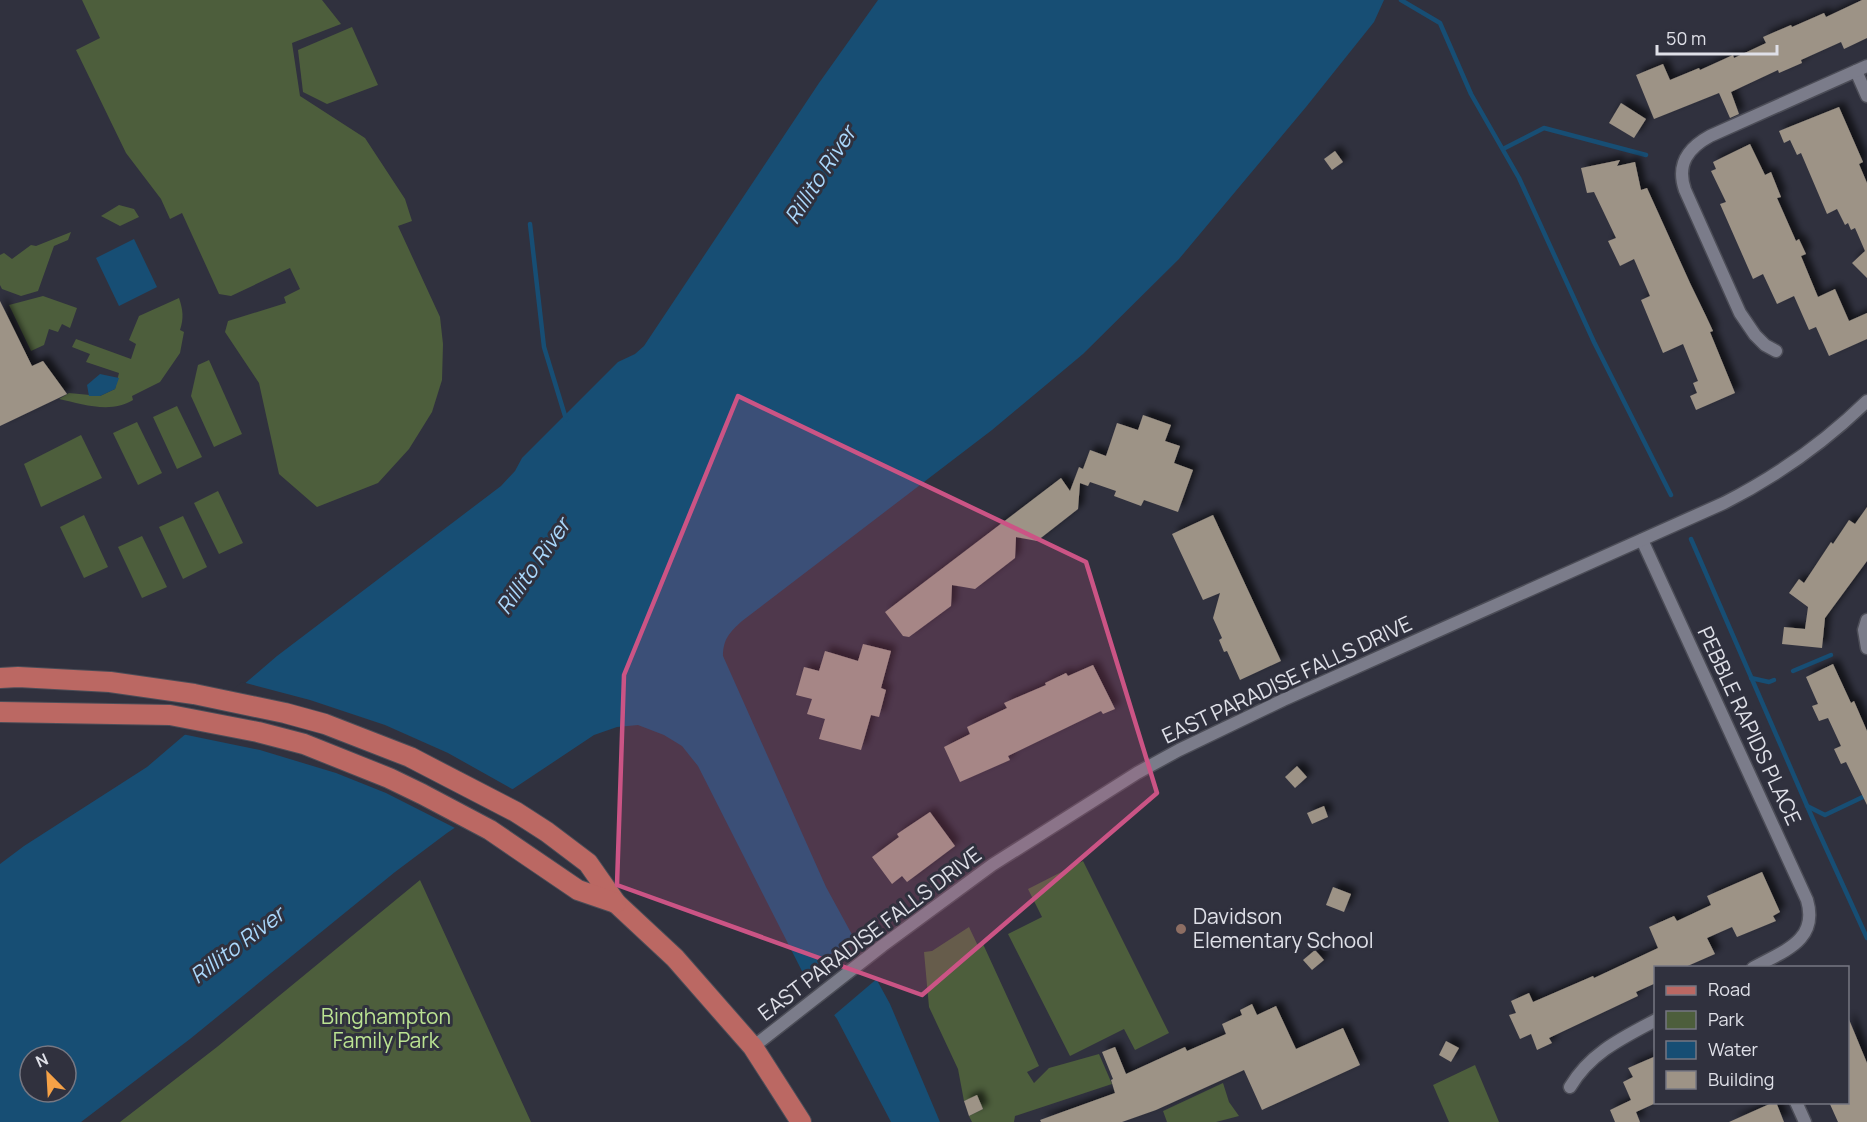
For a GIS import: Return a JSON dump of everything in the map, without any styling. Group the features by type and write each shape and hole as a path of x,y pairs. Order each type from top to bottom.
{"main road":[{"path":"0,678 110,682 194,694 285,713 367,740 427,765 516,812 588,863 616,903 675,958 753,1047 801,1122"},
{"path":"0,712 170,715 258,732 304,744 389,778 490,830 578,890 616,903"}],"street":[{"path":"1776,351 1755,336 1740,313 1685,190 1682,170 1684,159 1690,149 1710,136 1861,69 1867,96"},
{"name":"EAST PARADISE FALLS DRIVE","path":"753,1047 882,946 992,865 1111,788 1171,754 1283,700 1724,503 1766,480 1811,449 1867,400"},
{"name":"PEBBLE RAPIDS PLACE","path":"1642,540 1808,900 1810,911 1808,930 1795,944 1756,966"},
{"path":"1866,625 1867,648"},
{"path":"1570,1087 1587,1063 1600,1052 1654,1021"},
{"path":"1797,1104 1805,1122"}],"highlighted area":[{"path":"738,396 1086,562 1157,793 922,995 617,885 624,675"}],"green space":[{"path":"82,0 322,0 341,24 292,43 300,96 365,138 405,199 412,221 398,226 440,317 443,344 442,380 432,412 409,449 378,483 317,507 279,474 259,383 225,332 228,321 286,303 284,297 300,289 290,268 231,296 219,294 182,213 170,219 161,199 126,153 76,50 100,38"},
{"path":"352,27 378,85 327,104 303,92 298,50"},
{"path":"119,205 134,209 139,217 120,226 101,216"},
{"path":"71,232 68,240 54,246 38,291 21,296 2,289 0,255 4,253 12,259 31,245 36,246"},
{"path":"43,296 77,308 70,328 62,324 58,332 49,329 44,345 31,351 9,305"},
{"path":"179,298 182,314 180,330 184,332 180,353 160,382 132,396 133,400 115,406 96,407 59,399 69,393 100,396 115,389 119,373 86,362 90,354 72,347 76,339 131,359 136,344 129,340 139,316"},
{"path":"209,360 242,434 214,447 191,396 198,365"},
{"path":"177,406 202,457 177,469 153,417"},
{"path":"137,422 162,473 138,485 113,433"},
{"path":"81,435 102,478 41,507 24,464"},
{"path":"218,491 243,543 219,554 194,503"},
{"path":"84,515 108,567 84,578 60,527"},
{"path":"183,516 207,567 183,579 159,527"},
{"path":"142,536 167,587 142,598 118,547"},
{"path":"1083,861 1169,1033 1135,1050 1124,1029 1070,1056 1008,934 1042,917 1028,889"},
{"name":"Binghampton Family Park","path":"420,880 531,1122 120,1122 217,1047"},
{"path":"969,927 978,946 983,944 1039,1066 1027,1072 1034,1083 1049,1068 1099,1054 1112,1084 1015,1116 1014,1122 972,1122 969,1116 983,1109 977,1096 964,1101 958,1069 929,1007 924,952 932,951"},
{"path":"1475,1065 1499,1122 1449,1122 1433,1085"},
{"path":"1223,1083 1229,1102 1239,1116 1216,1122 1167,1122 1163,1111"}],"water":[{"name":"Rillito River","path":"878,0 1384,0 1374,22 1179,259 1083,354 992,430 742,621 726,640 723,656 826,887 890,1004 940,1122 891,1122 837,1019 804,975 698,766 682,746 664,735 638,725 617,727 594,735 447,833 395,872 190,1039 81,1122 0,1122 0,864 24,846 147,767 277,656 501,486 515,471 522,458 618,362 635,354 644,346 819,83"},
{"path":"134,239 157,287 119,306 96,258"},
{"path":"100,374 119,378 115,389 100,396 89,396 87,385"}],"pier":[{"path":"242,682 310,700 385,725 448,753 514,790 457,829 386,793 336,773 260,750 182,734"},
{"path":"855,935 879,977 832,1017 802,977"}],"building":[{"path":"1862,0 1867,0 1867,38 1844,49 1841,42 1801,60 1802,63 1779,73 1778,70 1731,92 1739,114 1730,118 1719,93 1654,119 1636,75 1663,64 1670,80 1733,55 1734,58 1766,43 1763,37 1824,13 1826,17"},
{"path":"1621,103 1646,119 1634,138 1609,123"},
{"path":"1839,107 1863,162 1859,164 1867,183 1867,278 1852,263 1865,251 1855,228 1851,230 1848,223 1845,225 1837,209 1827,214 1801,153 1797,155 1790,140 1784,143 1779,131"},
{"path":"1750,144 1765,175 1771,172 1781,197 1777,198 1796,241 1799,239 1806,254 1801,256 1818,297 1835,289 1849,321 1867,313 1867,339 1829,356 1816,327 1809,330 1794,296 1777,304 1763,274 1753,279 1720,204 1726,202 1711,171 1716,169 1713,162"},
{"path":"1335,151 1343,162 1332,170 1324,159"},
{"path":"1620,160 1617,166 1635,162 1641,190 1647,188 1713,331 1710,332 1735,393 1696,410 1690,396 1697,393 1693,383 1698,381 1683,344 1663,353 1641,300 1650,296 1634,259 1620,266 1608,241 1616,238 1594,192 1587,193 1581,168"},
{"path":"0,301 32,366 43,361 67,394 0,426"},
{"path":"1143,415 1171,425 1165,441 1180,446 1174,463 1193,470 1178,512 1144,500 1141,506 1114,496 1116,491 1090,482 1088,486 1080,483 1078,509 1037,541 1016,537 1015,558 975,589 952,585 951,606 909,637 903,636 885,612 1061,478 1070,491 1079,467 1083,469 1090,450 1106,456 1117,423 1138,430"},
{"path":"1867,507 1867,561 1825,618 1822,648 1782,644 1784,627 1805,629 1808,607 1789,593 1799,579 1804,583 1831,542 1833,544 1849,520 1855,524"},
{"path":"1213,515 1281,661 1240,680 1227,651 1224,652 1219,640 1222,638 1213,618 1220,593 1203,600 1172,534"},
{"path":"863,644 891,651 881,688 886,690 879,717 871,715 861,750 819,739 825,719 807,714 812,699 796,695 804,667 819,671 825,651 858,661"},
{"path":"1833,664 1851,703 1854,701 1867,731 1867,805 1846,762 1841,764 1834,749 1841,746 1828,718 1819,721 1812,706 1818,704 1806,677"},
{"path":"1093,665 1115,709 1103,714 1101,711 1008,756 1010,760 960,782 944,747 970,734 967,727 1007,708 1004,703 1046,685 1045,683 1066,673 1068,676"},
{"path":"1297,766 1307,777 1295,788 1285,777"},
{"path":"1324,806 1328,817 1312,824 1307,813"},
{"path":"930,812 955,846 907,882 902,876 892,884 872,857 899,837 897,834"},
{"path":"1762,872 1780,912 1773,916 1776,921 1737,937 1732,927 1707,938 1715,954 1688,966 1654,966 1654,984 1636,992 1638,996 1549,1038 1552,1043 1537,1050 1531,1034 1520,1039 1509,1015 1516,1013 1511,1001 1529,993 1533,1002 1593,976 1594,978 1658,948 1649,927 1674,916 1677,921 1711,905 1707,896"},
{"path":"1333,887 1351,894 1344,912 1326,905"},
{"path":"1315,950 1324,960 1312,970 1303,960"},
{"path":"1252,1004 1257,1015 1276,1006 1296,1049 1343,1028 1360,1065 1262,1110 1244,1070 1156,1110 1122,1122 1041,1122 1040,1120 1115,1093 1111,1080 1113,1079 1102,1052 1115,1047 1126,1074 1185,1047 1187,1051 1226,1034 1222,1024 1242,1015 1240,1010"},
{"path":"1849,1019 1867,1063 1867,1122 1838,1122 1830,1104 1849,1104"},
{"path":"1446,1041 1459,1048 1451,1062 1439,1055"},
{"path":"1654,1057 1654,1104 1636,1112 1640,1122 1615,1122 1610,1110 1631,1100 1623,1082 1633,1077 1628,1068"},
{"path":"977,1095 983,1109 969,1116 964,1101"},
{"path":"1770,1104 1777,1104 1784,1122 1729,1122"}],"waterway":[{"path":"1401,0 1440,23 1471,94 1519,178 1594,342 1671,495"},
{"path":"1503,149 1544,128 1646,155"},
{"path":"530,224 544,347 566,419"},
{"path":"1691,539 1867,938"},
{"path":"1793,671 1831,655"},
{"path":"1751,678 1769,682 1774,680"},
{"path":"1807,806 1825,815 1867,795"}],"place":[{"name":"Davidson Elementary School","path":"1181,929"}]}
